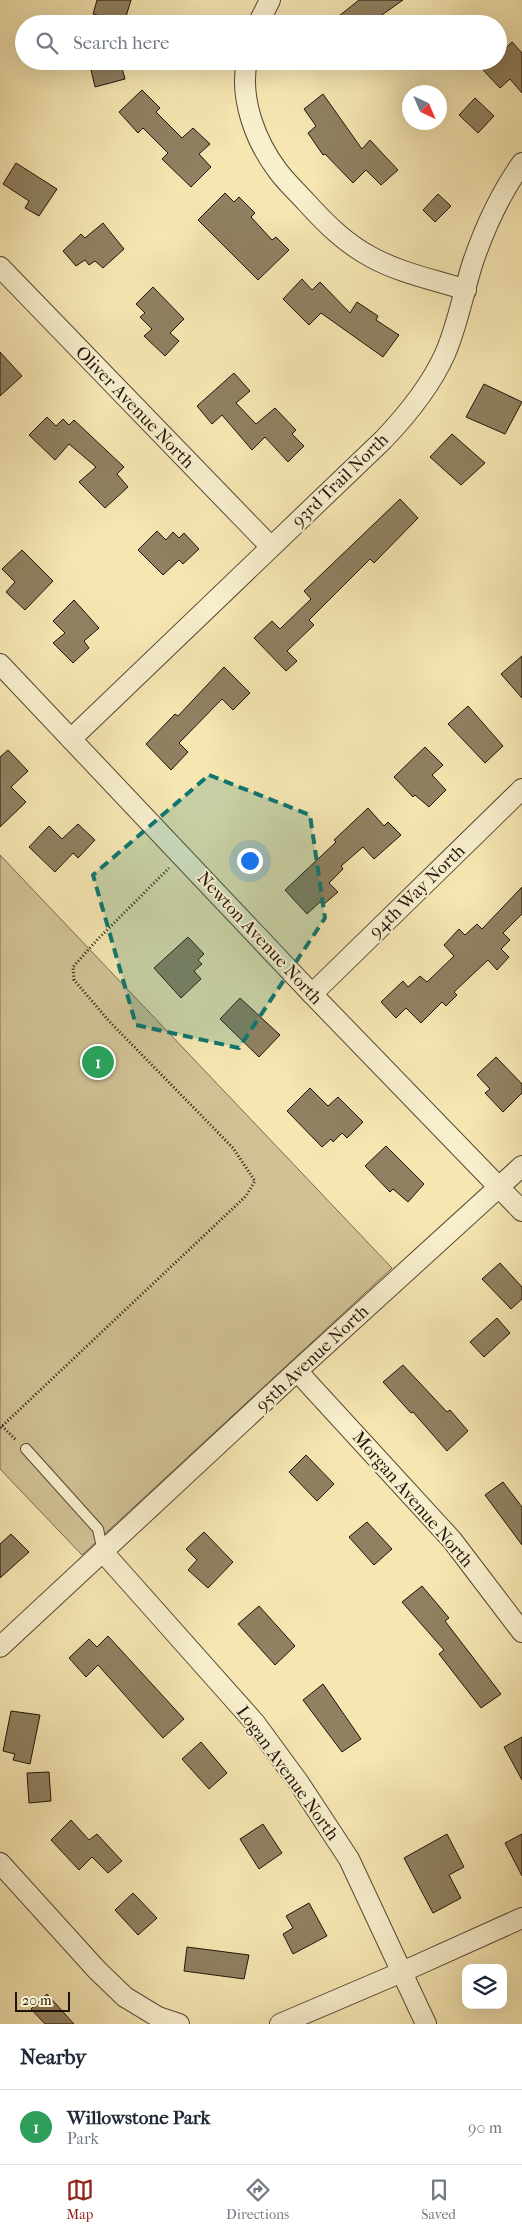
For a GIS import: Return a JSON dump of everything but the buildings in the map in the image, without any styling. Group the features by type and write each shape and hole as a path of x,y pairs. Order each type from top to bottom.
{"street":[{"path":"262,15 270,0"},
{"path":"247,70 248,105 260,141 279,173 330,228 351,245 374,259 466,290"},
{"name":"93rd Trail North","path":"71,739 270,546 383,440 411,410 431,381 445,354 460,314 489,219 511,179 522,164"},
{"name":"Oliver Avenue North","path":"0,267 270,546"},
{"name":"Newton Avenue North","path":"0,664 312,994 522,1211"},
{"name":"94th Way North","path":"312,994 522,789"},
{"name":"95th Avenue North","path":"0,1647 297,1371 522,1166"},
{"name":"Morgan Avenue North","path":"297,1371 452,1540 522,1632"},
{"name":"Logan Avenue North","path":"104,1552 255,1724 299,1782 349,1859 426,2024"},
{"path":"0,1863 97,1970 125,1997 158,2017 179,2024"},
{"path":"280,2024 522,1918"}],"lane":[{"path":"26,1449 98,1529 104,1552"}],"path":[{"path":"26,1449 1,1427 246,1196 255,1181 232,1148 108,1021 74,980 73,967 181,855"}],"highlighted area":[{"path":"209,775 310,815 325,918 239,1048 136,1025 93,875"}],"shaded area":[{"path":"0,855 392,1268 82,1555 0,1469"}],"place":[{"name":"Willowstone Park","path":"98,1062"}]}
